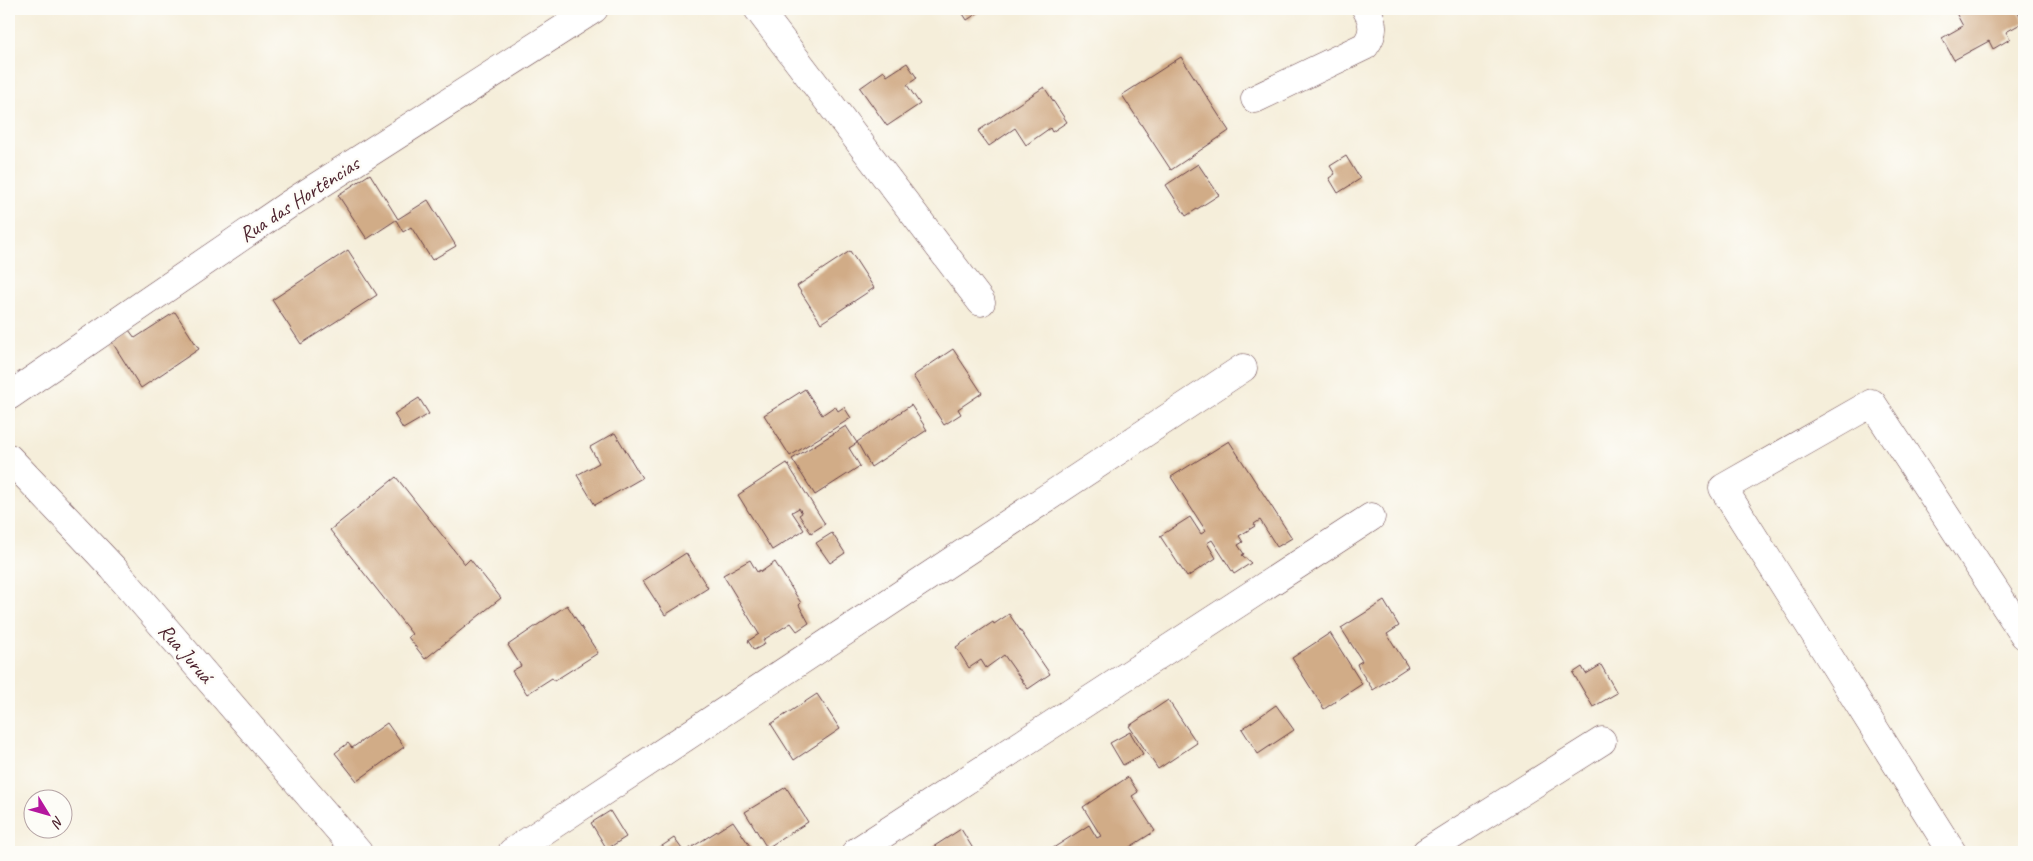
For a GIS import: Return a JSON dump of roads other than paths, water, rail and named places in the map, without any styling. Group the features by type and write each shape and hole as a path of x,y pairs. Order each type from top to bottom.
{"street":[{"name":"Rua das Hortências","path":"9,396 288,205 594,9"},
{"path":"758,9 981,302"},
{"path":"1255,99 1365,46 1373,30 1366,9"},
{"path":"512,852 1243,368"},
{"path":"1952,852 1723,488 1872,403 2024,635"},
{"name":"Rua Juruá","path":"9,458 113,568 358,852"},
{"path":"856,852 1371,516"},
{"path":"1426,852 1602,741"}]}
